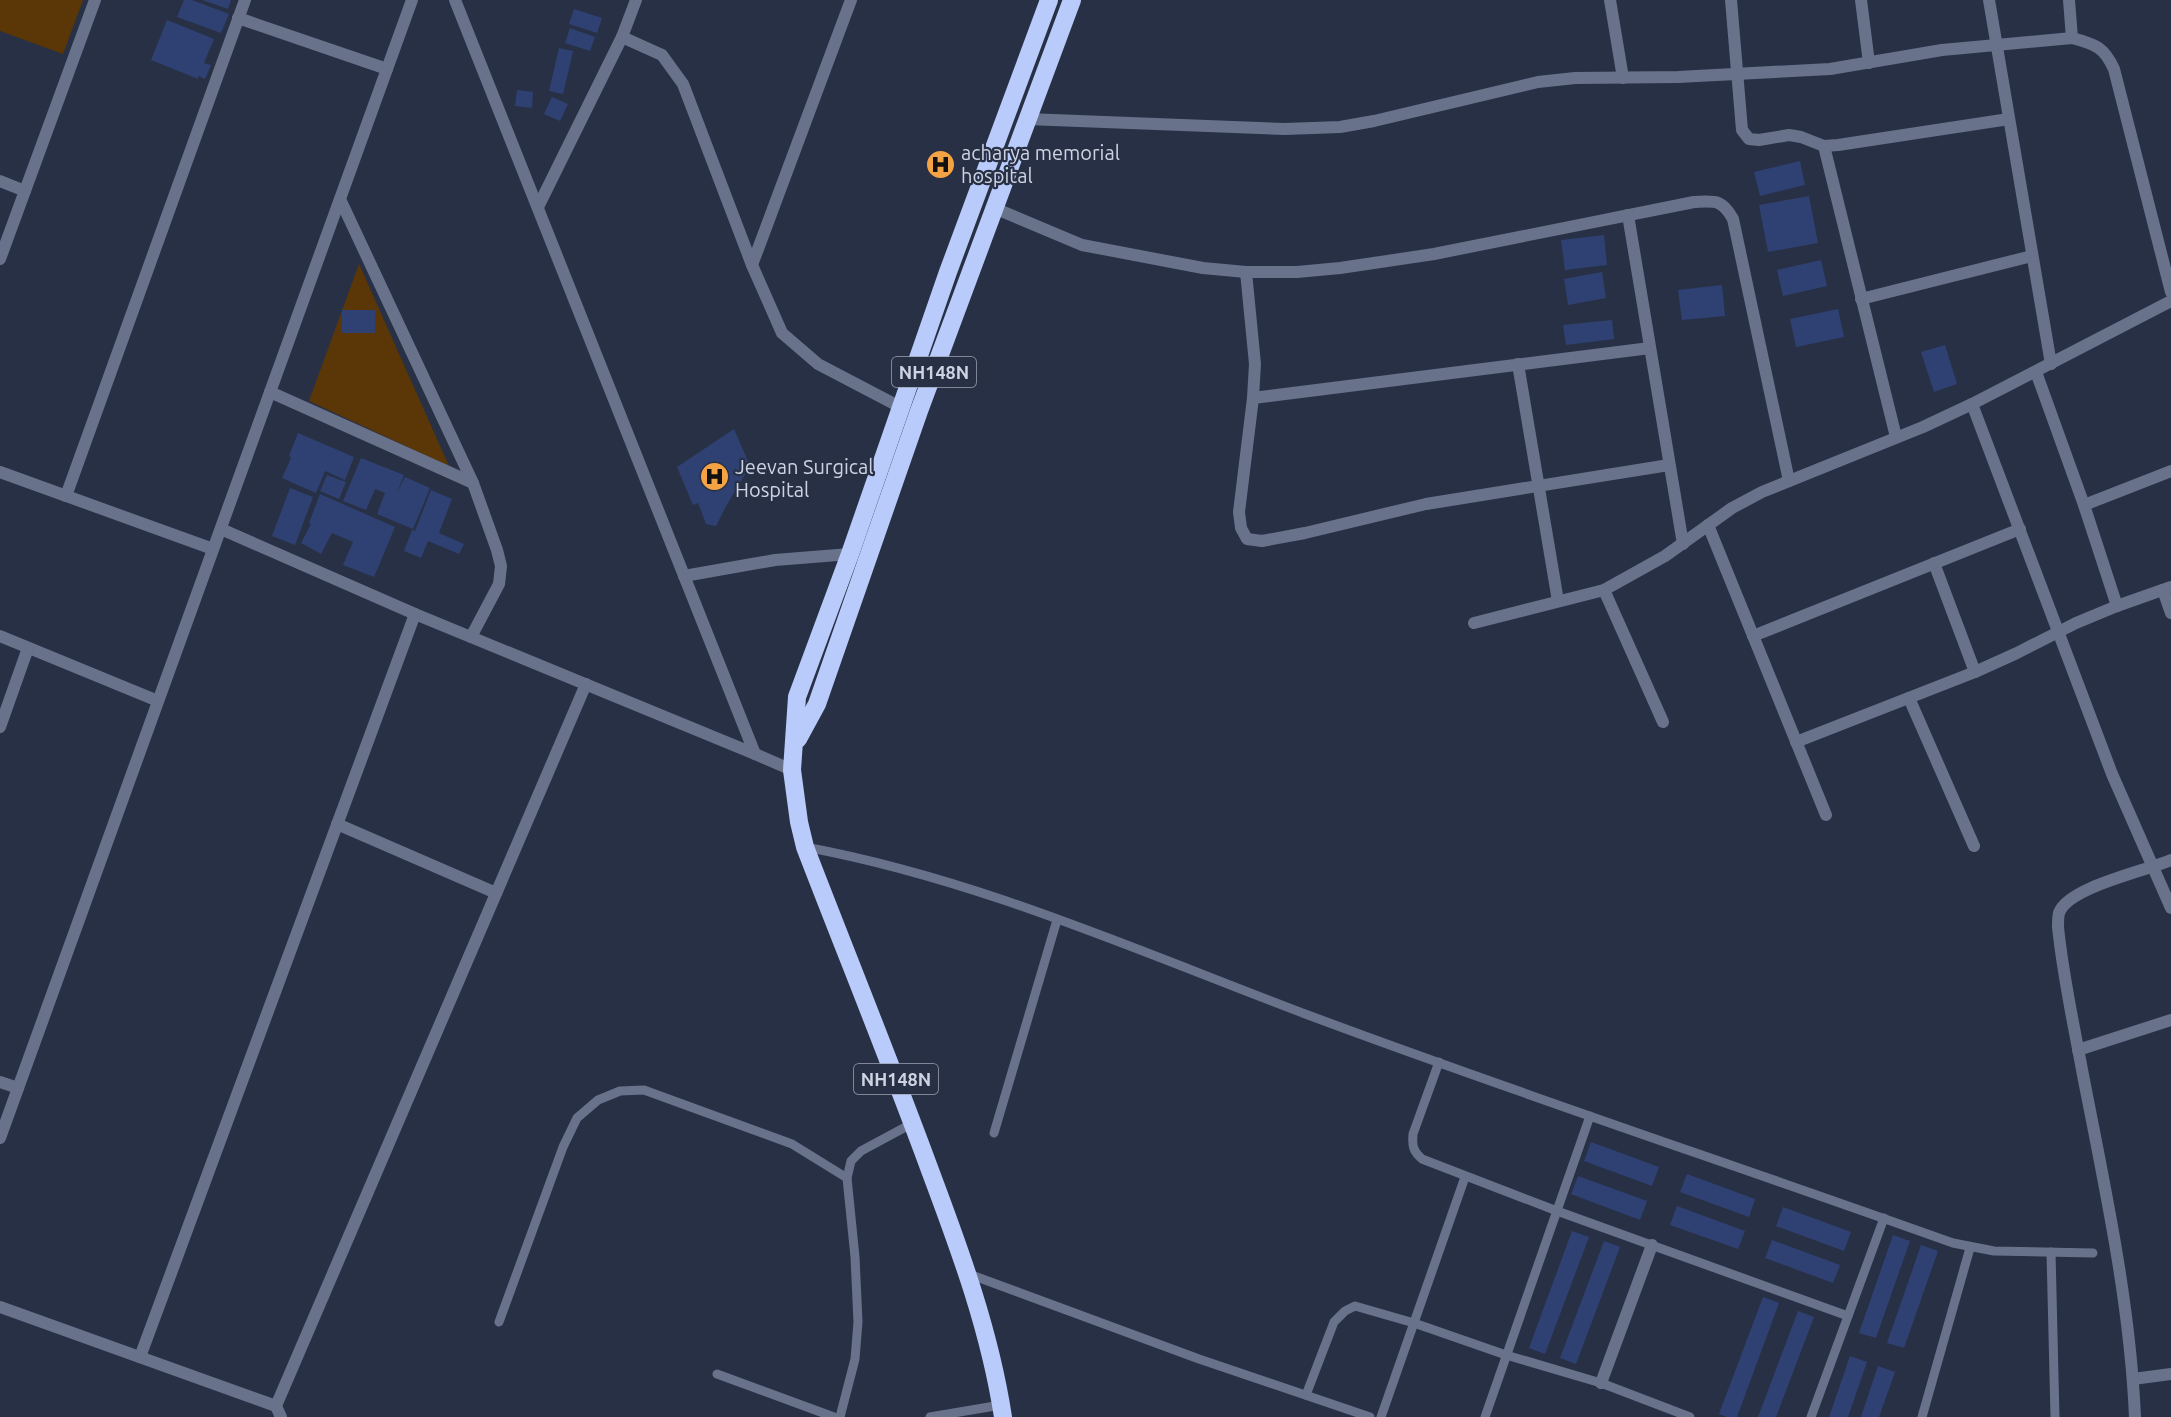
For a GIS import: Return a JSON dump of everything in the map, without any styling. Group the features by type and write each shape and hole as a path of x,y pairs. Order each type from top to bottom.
{"highway":[{"name":"NH148N","path":"1002,1411 987,1337 968,1274 913,1123 805,847 797,811 792,770 797,697 902,408 948,272 1049,0"},
{"name":"NH148N","path":"795,743 817,704 919,411 1072,0"}],"street":[{"path":"0,259 95,0"},
{"path":"66,496 245,0"},
{"path":"0,1138 412,0"},
{"path":"455,0 755,754"},
{"path":"537,207 622,37 636,0"},
{"path":"752,265 851,0"},
{"path":"1610,0 1623,78"},
{"path":"1731,0 1742,130 1749,139 1759,140 1790,135 1824,146 2009,119"},
{"path":"1861,0 1869,63"},
{"path":"1989,0 2051,364"},
{"path":"2069,0 2072,38"},
{"path":"238,18 387,69"},
{"path":"622,37 662,55 683,84 752,265 782,333 818,364 902,408"},
{"path":"1027,119 1285,129 1340,127 1538,82 1575,78 1737,75 1830,69 1942,50 2072,38 2091,43 2107,54 2114,69 2171,292"},
{"path":"1824,146 1896,437"},
{"path":"0,181 25,191"},
{"path":"340,199 472,483 497,550 501,566 499,584 471,637"},
{"path":"994,208 1082,244 1203,268 1246,272 1297,272 1434,254 1694,202 1714,201 1726,206 1733,219 1789,481"},
{"path":"1628,215 1683,543"},
{"path":"1861,299 2032,256"},
{"path":"1246,272 1254,352 1253,398 1239,512 1241,528 1247,539 1262,541 1426,504 1537,484 1669,465"},
{"path":"1474,623 1604,590 1665,556 1732,508 1762,492 1972,404 2171,302"},
{"path":"1253,398 1650,348"},
{"path":"1518,364 1558,601"},
{"path":"2036,372 2084,505 2117,606"},
{"path":"270,392 472,483"},
{"path":"1972,404 2112,774 2171,908"},
{"path":"2084,505 2171,471"},
{"path":"0,472 213,549"},
{"path":"1708,525 1826,815"},
{"path":"221,529 415,614 792,770"},
{"path":"1753,636 2020,529"},
{"path":"684,576 775,560 850,554"},
{"path":"1934,563 1975,672"},
{"path":"1796,742 1975,672 2059,631 2167,588 2171,613"},
{"path":"1604,590 1663,722"},
{"path":"140,1357 415,614"},
{"path":"0,636 158,701"},
{"path":"0,727 28,648"},
{"path":"0,1307 140,1357 278,1411 586,684"},
{"path":"1909,698 1974,846"},
{"path":"337,824 496,893"},
{"path":"2135,1417 2133,1379 2115,1239 2060,952 2058,927 2059,912 2068,900 2086,889 2171,860"},
{"path":"2078,1050 2171,1020"},
{"path":"0,1082 18,1088"},
{"path":"1601,1383 1652,1245"},
{"path":"2133,1379 2171,1374"}],"lane":[{"path":"805,847 851,855 934,877 1057,920 1439,1062 1970,1248 1994,1251 2093,1253"},
{"path":"994,1134 1057,920"},
{"path":"1439,1062 1413,1134 1414,1152 1422,1159 1557,1211 1848,1316"},
{"path":"499,1322 563,1147 577,1118 598,1100 620,1091 644,1090 792,1144 847,1178"},
{"path":"1485,1417 1590,1116"},
{"path":"840,1417 855,1359 858,1322 855,1257 847,1178 852,1161 861,1151 913,1123"},
{"path":"1381,1417 1465,1177"},
{"path":"1811,1417 1884,1218"},
{"path":"1922,1417 1970,1248"},
{"path":"2051,1252 2055,1417"},
{"path":"968,1274 1199,1359 1370,1417"},
{"path":"1306,1395 1334,1322 1354,1306 1601,1383 1690,1417"},
{"path":"717,1374 834,1417"},
{"path":"930,1417 1002,1411"}],"shaded area":[{"path":"0,0 83,0 63,54 0,31"},
{"path":"359,264 449,466 309,401"}],"building":[{"path":"184,0 192,0 229,14 221,33 177,17"},
{"path":"202,0 231,0 228,9"},
{"path":"574,9 602,18 597,33 569,24"},
{"path":"167,20 214,39 204,63 211,65 205,79 198,76 198,79 151,60"},
{"path":"570,28 595,37 590,51 565,43"},
{"path":"559,48 573,51 563,94 549,91"},
{"path":"517,90 533,92 532,108 515,106"},
{"path":"552,97 568,104 560,121 544,114"},
{"path":"1800,161 1805,185 1760,196 1754,172"},
{"path":"1809,196 1818,243 1768,252 1759,205"},
{"path":"1604,235 1607,265 1565,270 1561,240"},
{"path":"1821,260 1827,286 1783,296 1777,270"},
{"path":"1602,272 1606,298 1568,305 1564,279"},
{"path":"1722,285 1725,316 1682,320 1678,290"},
{"path":"1838,309 1844,337 1796,347 1790,319"},
{"path":"342,310 375,310 375,333 342,333"},
{"path":"1612,320 1614,339 1566,345 1563,325"},
{"path":"1945,345 1957,384 1934,392 1921,352"},
{"path":"734,429 750,466 716,526 706,524 698,503 693,505 677,467"},
{"path":"298,433 354,457 345,480 325,471 316,493 282,478"},
{"path":"361,458 404,475 397,493 405,477 430,488 413,529 377,514 385,493 375,489 366,510 343,501"},
{"path":"327,475 346,482 339,499 320,491"},
{"path":"290,488 313,497 295,545 272,536"},
{"path":"431,490 452,499 439,533 464,544 459,554 428,541 421,558 404,551 412,530 415,531"},
{"path":"320,494 395,527 374,577 343,565 353,542 332,533 321,554 301,543 311,524 309,523"},
{"path":"1591,1142 1659,1167 1652,1186 1584,1161"},
{"path":"1687,1174 1755,1199 1749,1217 1680,1192"},
{"path":"1578,1176 1647,1201 1640,1220 1571,1194"},
{"path":"1677,1206 1745,1231 1738,1249 1670,1225"},
{"path":"1783,1207 1851,1232 1844,1251 1776,1226"},
{"path":"1572,1231 1589,1237 1545,1354 1529,1348"},
{"path":"1893,1235 1910,1241 1876,1338 1859,1333"},
{"path":"1772,1240 1840,1265 1833,1283 1765,1258"},
{"path":"1604,1241 1620,1247 1576,1364 1560,1358"},
{"path":"1921,1245 1938,1251 1904,1348 1887,1343"},
{"path":"1763,1297 1779,1303 1737,1417 1727,1417 1719,1414"},
{"path":"1798,1311 1814,1317 1776,1417 1758,1417"},
{"path":"1850,1356 1867,1362 1848,1417 1829,1417"},
{"path":"1878,1366 1895,1372 1879,1417 1861,1417"}],"place":[{"name":"acharya memorial hospital","path":"940,164"},
{"name":"Jeevan Surgical Hospital","path":"714,477"}]}
